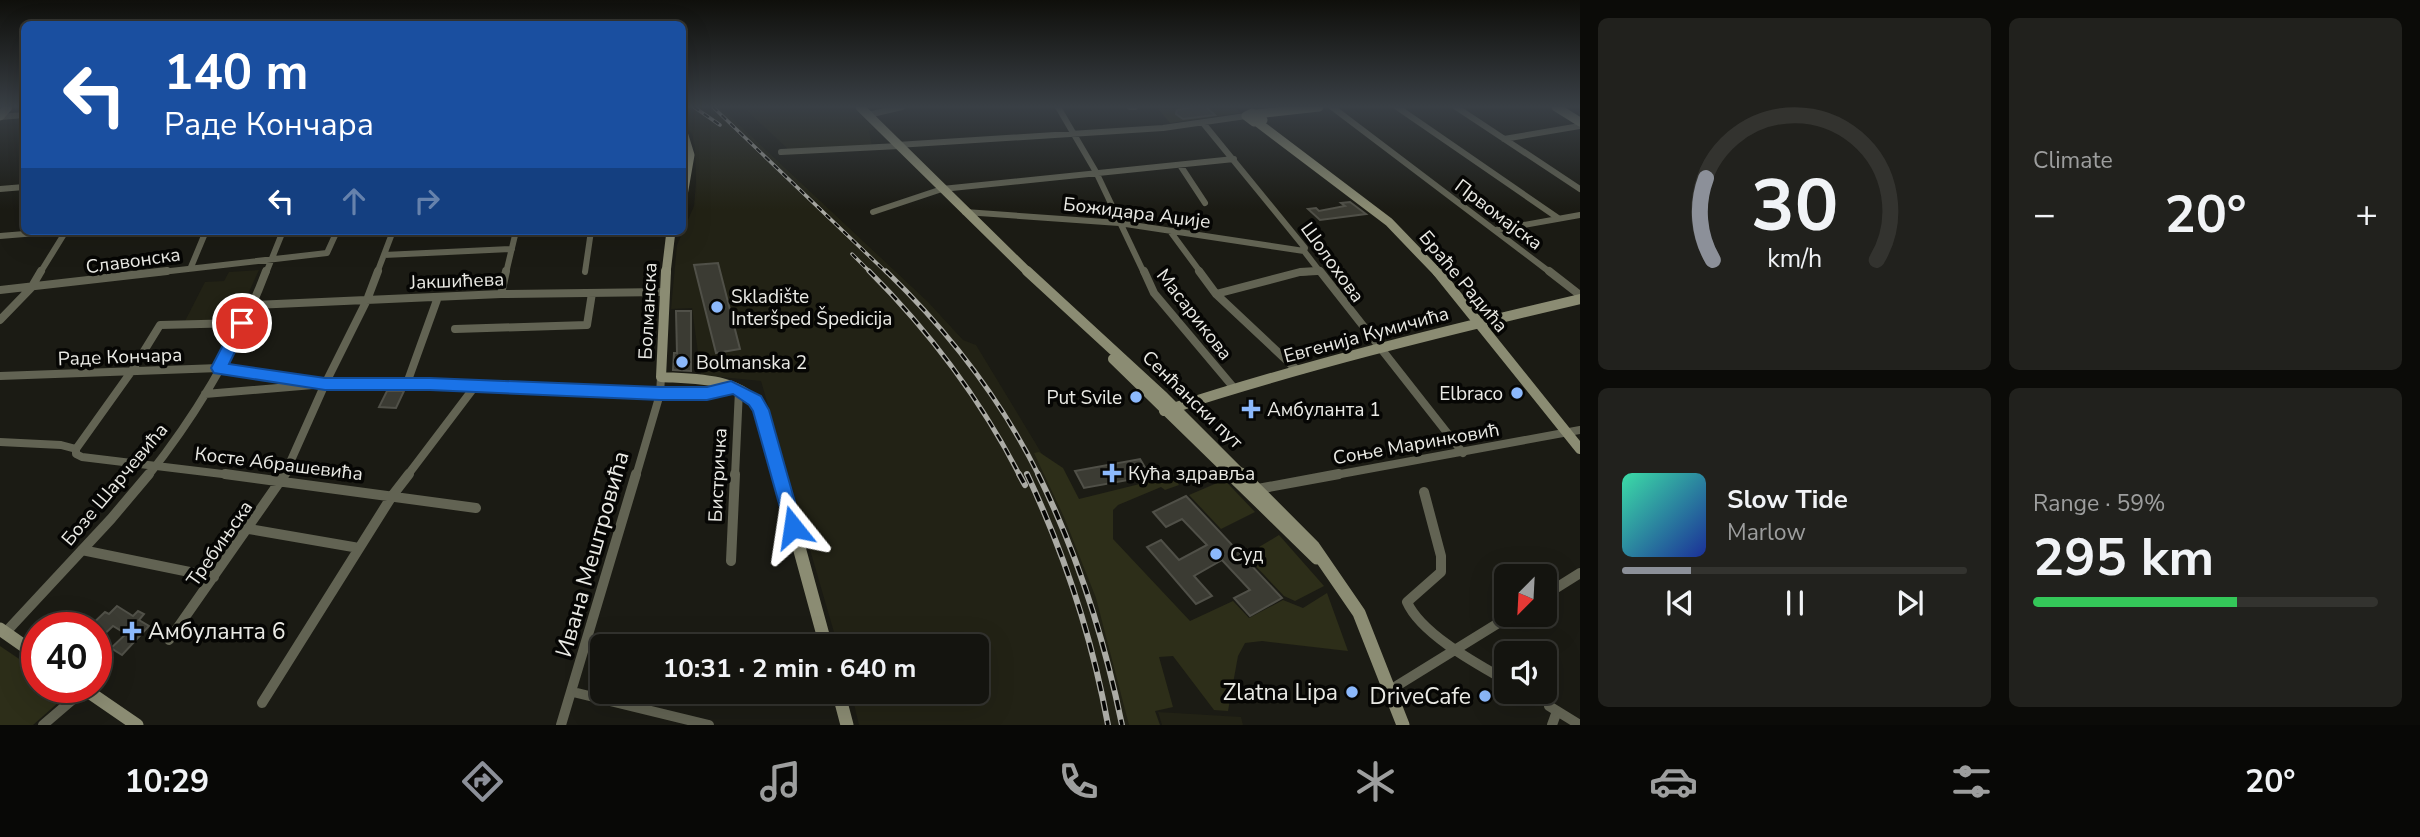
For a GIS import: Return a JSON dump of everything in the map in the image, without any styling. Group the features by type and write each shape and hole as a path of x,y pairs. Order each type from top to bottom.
{"street":[{"name":"Сенћански пут","path":"894,141 1169,409 1303,548 1324,564"},
{"path":"781,152 959,141"},
{"name":"Масарикова","path":"1078,141 1096,172 1154,293 1234,388"},
{"name":"Шолохова","path":"1218,141 1305,248 1304,251 1378,348 1463,453"},
{"name":"Браће Радића","path":"1285,141 1389,222 1438,272 1580,449"},
{"name":"Првомајска","path":"1377,141 1580,297"},
{"path":"1441,141 1455,151 1479,162 1558,218"},
{"path":"1507,141 1580,189"},
{"path":"873,212 942,189 1234,159"},
{"path":"1180,165 1205,204"},
{"path":"0,189 21,187"},
{"name":"Божидара Аџије","path":"965,212 1119,223 1304,251"},
{"path":"1496,230 1580,215"},
{"path":"1170,231 1216,294 1297,370"},
{"path":"0,236 21,234"},
{"path":"0,320 32,288 62,235"},
{"path":"191,267 204,235"},
{"name":"Бозе Шарчевића","path":"3,631 82,550 156,466 205,394 253,305 281,235"},
{"name":"Славонска","path":"0,290 103,282 191,267 327,253 335,235"},
{"name":"Требињска","path":"169,640 281,482 366,300 392,235"},
{"path":"501,294 515,235"},
{"path":"585,272 591,235"},
{"name":"Болманска","path":"660,394 664,292 671,235"},
{"path":"384,255 512,249"},
{"path":"1216,294 1300,272 1320,271"},
{"name":"Јакшићева","path":"253,305 501,294 664,292"},
{"path":"455,329 587,324 592,293"},
{"path":"407,383 438,296"},
{"name":"Евгенија Кумичића","path":"1169,409 1297,370 1580,297"},
{"path":"76,449 131,372 160,325 242,323"},
{"name":"Раде Кончара","path":"0,376 219,368 325,384"},
{"path":"661,377 714,382 735,388 755,400 761,410 823,634"},
{"name":"Раде Кончара","path":"205,394 325,384 407,383 660,394 707,393 735,388"},
{"path":"262,703 392,496 476,385"},
{"name":"Бистричка","path":"730,561 735,388"},
{"name":"Ивана Мештровића","path":"561,725 573,692 624,507 660,394"},
{"name":"Сенћански пут","path":"1169,409 1258,489 1313,546 1324,564"},
{"name":"Соње Маринковић","path":"1258,489 1580,430"},
{"name":"Косте Абрашевића","path":"0,442 61,444 76,449 76,454 82,457 352,489 476,508"},
{"path":"1424,492 1440,556 1441,572 1407,602 1418,620 1454,650 1494,673"},
{"path":"248,529 359,548"},
{"path":"82,550 214,577"},
{"path":"1324,564 1359,613 1403,725"},
{"path":"1558,587 1580,573"},
{"path":"1390,690 1494,626"},
{"path":"3,631 21,644"},
{"path":"573,692 709,725"},
{"path":"43,725 67,703"},
{"path":"105,703 136,725"},
{"path":"841,704 847,725"},
{"path":"1552,725 1553,709 1580,725"}],"shaded area":[{"path":"694,141 756,141 928,302 963,340 976,345 1042,454 1086,555 1135,725 859,725 854,704 989,704 989,634 835,634 761,381 701,375 692,308 671,309 677,245 681,235 686,235 686,224 694,206 696,182"},
{"path":"779,141 871,141 872,146 789,150"},
{"path":"259,270 236,320 185,321 205,282 224,281 229,272"},
{"path":"1039,452 1063,468 1079,499 1164,478 1177,482 1179,485 1165,490 1161,487 1118,505 1113,510 1113,539 1190,621 1233,601 1249,618 1283,600 1303,608 1327,593 1348,651 1262,641 1245,643 1238,656 1228,711 1214,710 1173,656 1159,657 1173,707 1155,711 1160,725 1129,725 1096,598 1064,517 1034,453"},
{"path":"1215,470 1255,512 1221,529 1189,495 1217,483 1209,473"},
{"path":"1279,535 1324,586 1295,601 1284,596 1249,559 1262,552 1259,547"},
{"path":"0,646 21,660 21,703 58,703 33,725 0,725"},
{"path":"1158,712 1241,717 1243,725 1162,725"}],"building":[{"path":"1350,202 1366,214 1320,220 1308,209 1316,208 1319,211 1345,206 1341,203"},
{"name":"Skladište Interšped Špedicija","path":"718,263 740,349 716,353 694,265"},
{"path":"676,311 691,311 691,371 673,370 674,353 677,353"},
{"path":"387,391 404,391 396,408 379,407"},
{"name":"Кућа здравља","path":"1140,459 1150,476 1084,488 1075,471"},
{"name":"Суд","path":"1186,496 1282,598 1250,616 1234,598 1250,590 1222,560 1194,576 1212,596 1196,604 1147,547 1161,540 1179,560 1207,545 1182,519 1166,527 1153,512"},
{"name":"Амбуланта 6","path":"117,606 133,616 138,611 144,614 139,620 149,626 122,655 112,647 126,634 112,627 111,612"}],"railway":[{"path":"748,141 887,273"},
{"path":"852,254 869,271"},
{"path":"869,271 913,318 953,368 989,420 1020,476"},
{"path":"886,271 930,317 971,367 1008,420 1038,475"},
{"path":"1019,474 1025,485"},
{"path":"1027,474 1076,597 1094,660 1108,725"},
{"path":"1038,475 1088,597 1107,660 1122,725"}],"place":[{"name":"Skladište Interšped Špedicija","path":"717,307"},
{"name":"Bolmanska 2","path":"682,362"},
{"name":"Elbraco","path":"1517,393"},
{"name":"Put Svile","path":"1136,397"},
{"name":"Амбуланта 1","path":"1251,409"},
{"name":"Кућа здравља","path":"1112,473"},
{"name":"Суд","path":"1216,554"},
{"name":"Амбуланта 6","path":"132,631"},
{"name":"Zlatna Lipa","path":"1352,692"},
{"name":"DriveCafe","path":"1485,696"}],"route":[{"path":"242,323 219,368 325,384 476,385 660,394 707,393 731,387 755,400 761,410 793,527"}]}
